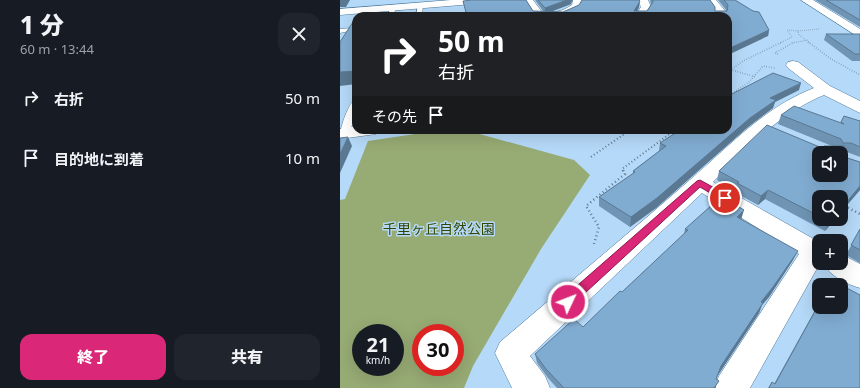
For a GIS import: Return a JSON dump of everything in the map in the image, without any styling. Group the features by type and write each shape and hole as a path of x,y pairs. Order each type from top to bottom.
{"street":[{"path":"362,12 368,0"},
{"path":"368,12 423,3 458,4 485,0"},
{"path":"528,0 537,12"},
{"path":"566,12 576,7 578,0"},
{"path":"643,0 646,7 643,12"},
{"path":"711,0 721,12"},
{"path":"806,0 857,33"},
{"path":"340,12 352,13"},
{"path":"344,43 349,28"},
{"path":"798,69 824,89 860,108"},
{"path":"533,388 520,371 511,353 700,183 762,125 803,98 824,89"},
{"path":"762,125 782,133"},
{"path":"342,133 352,132"},
{"path":"700,183 812,249"},
{"path":"731,388 813,270"},
{"path":"848,270 860,277"}],"lane":[{"path":"342,133 352,111"}],"path":[{"path":"732,68 792,37 787,30 798,31 813,29 857,33"},
{"path":"798,31 799,35 831,59 860,75"},
{"path":"732,94 744,87 756,77 763,66 798,69"},
{"path":"732,71 756,77"},
{"path":"591,157 624,134"},
{"path":"601,271 589,260 599,227 586,206 625,174 622,169 670,134"},
{"path":"848,208 860,214"}],"green space":[{"name":"千里ヶ丘自然公園","path":"415,134 480,134 574,160 590,175 541,249 473,366 464,388 340,388 340,200 345,199 368,141"}],"building":[{"path":"526,0 533,11 563,12 466,12 463,1"},
{"path":"538,0 567,0 545,8"},
{"path":"582,0 639,0 640,1 634,11 647,11 653,2 652,0 710,0 715,7 715,11 727,11 728,5 724,0 735,0 753,11 759,12 769,30 732,47 732,12 563,12 579,5"},
{"path":"826,0 860,0 860,20"},
{"path":"352,24 352,71 340,72 340,42"},
{"path":"826,34 860,34 860,54 855,54"},
{"path":"773,73 801,83 770,98 776,100 750,118 732,133 732,94"},
{"path":"794,106 844,124 841,122 844,116 860,121 860,147 851,143 843,143 841,139 781,115"},
{"path":"767,125 817,146 812,146 812,182 848,182 848,158 860,162 860,186 848,201 848,190 812,190 812,212 768,190 761,196 737,183 739,182 719,171"},
{"path":"674,134 731,134 657,198 631,217 599,197 635,172 633,171 666,146 660,143"},
{"path":"348,137 340,154 340,138"},
{"path":"722,196 744,210 737,217 798,251 761,302 763,303 721,366 716,379 719,381 714,388 564,388 546,369 535,354 574,319 583,327 620,291 622,292 688,230 685,229"},
{"path":"860,229 860,250 851,245"},
{"path":"848,289 860,295 860,388 769,388 772,382 775,384 814,314 848,314"}],"route":[{"path":"568,302 700,183 725,198"}]}
